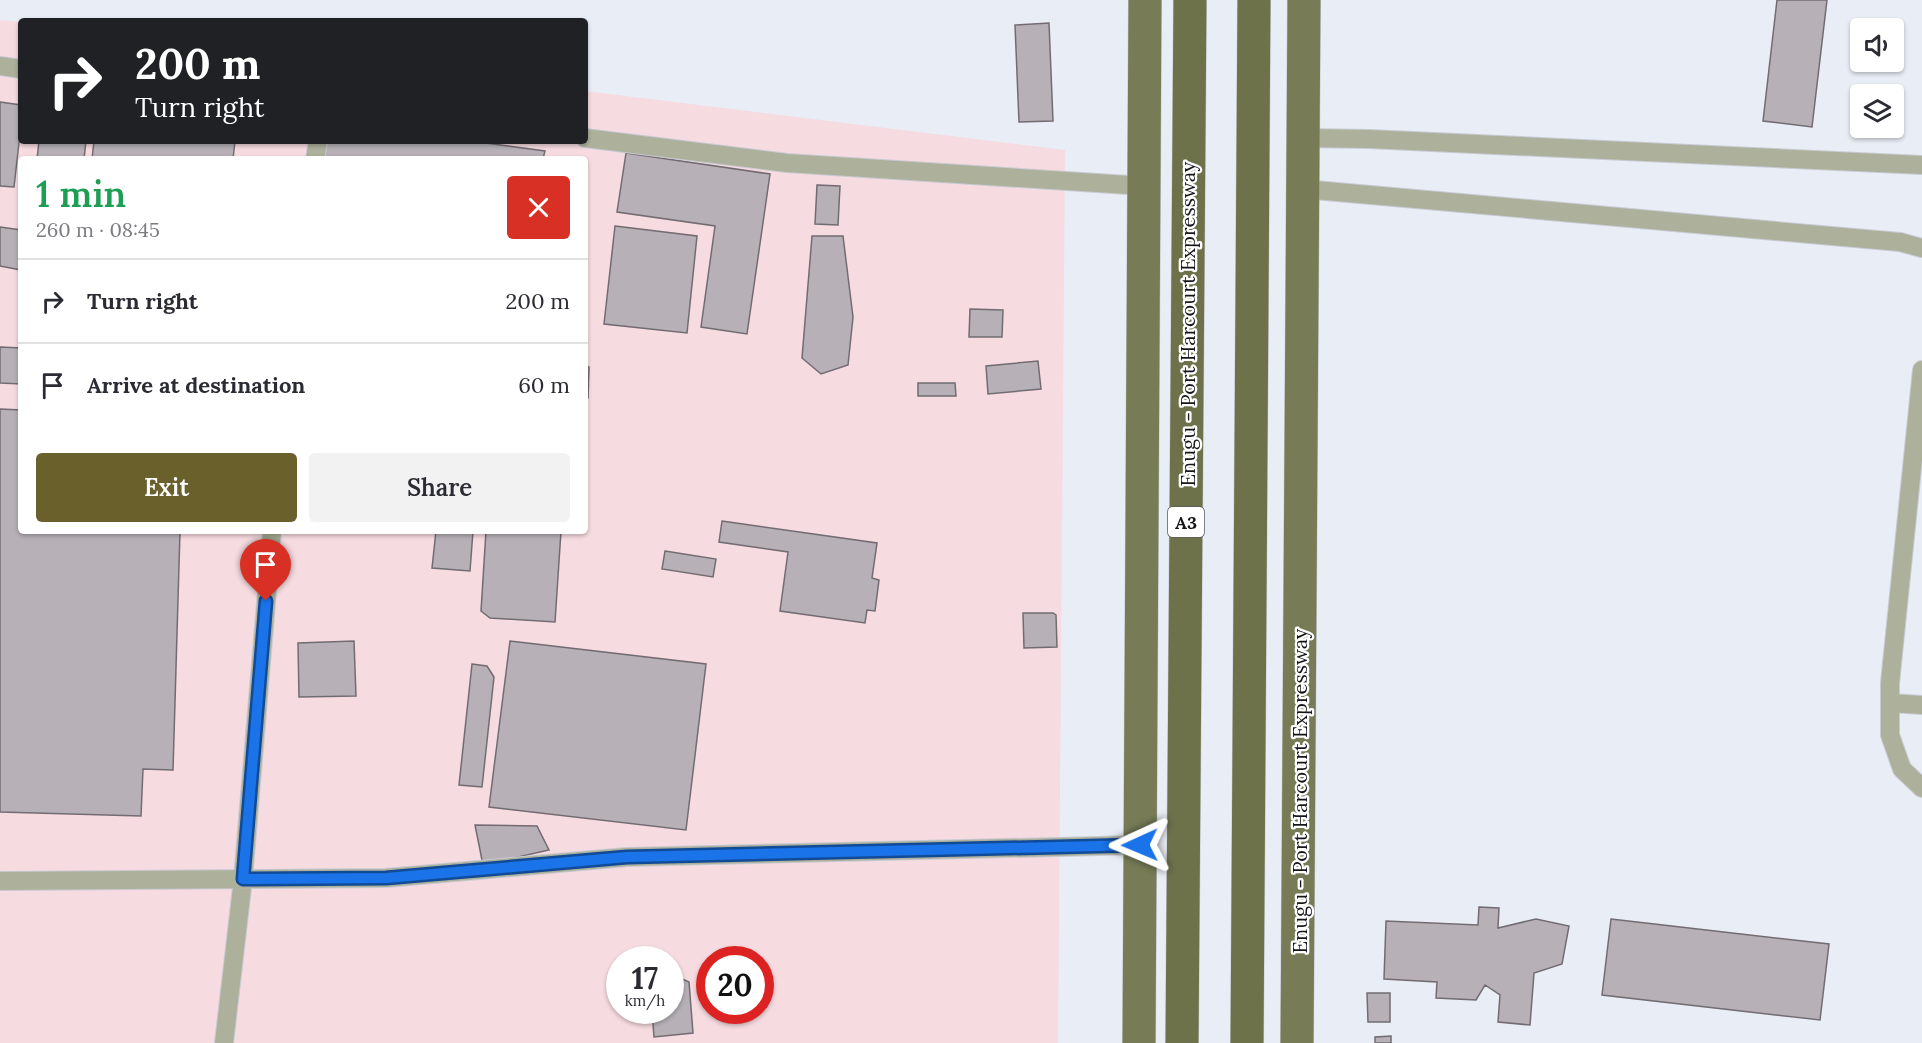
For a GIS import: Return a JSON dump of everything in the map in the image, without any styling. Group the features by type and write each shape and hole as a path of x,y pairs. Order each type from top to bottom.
{"highway":[{"name":"Enugu - Port Harcourt Expressway","path":"1182,1043 1190,0"},
{"path":"1247,1043 1254,0"}],"main road":[{"name":"A3","path":"1139,1043 1145,0"},
{"name":"Enugu - Port Harcourt Expressway","path":"1297,1043 1304,0"}],"lane":[{"path":"0,66 18,69"},
{"path":"588,138 787,164 1144,186"},
{"path":"1303,138 1369,139 1922,165"},
{"path":"1303,189 1900,242 1922,248"},
{"path":"1922,370 1890,683 1890,735 1902,769 1922,788"},
{"path":"224,1043 243,879 272,534"},
{"path":"1890,703 1922,705"},
{"path":"0,881 386,878 627,857 1140,845"}],"shaded area":[{"path":"0,20 18,22 18,144 588,144 588,91 1065,150 1058,1043 0,1043"}],"building":[{"path":"1777,0 1827,0 1812,127 1763,121"},
{"path":"1049,23 1053,121 1019,122 1015,25"},
{"path":"0,102 18,105 19,144 14,187 0,186"},
{"path":"39,144 86,144 84,156 37,156"},
{"path":"94,144 235,144 233,156 92,156"},
{"path":"326,144 493,144 545,151 544,156 324,156"},
{"path":"626,153 770,174 747,334 701,327 715,226 617,212"},
{"path":"817,185 840,186 838,225 815,224"},
{"path":"615,226 697,236 687,333 604,324"},
{"path":"0,227 18,230 18,269 0,266"},
{"path":"812,236 843,236 853,317 848,365 821,374 802,358"},
{"path":"970,309 1003,310 1002,337 969,337"},
{"path":"0,347 18,348 18,384 0,383"},
{"path":"1038,361 1041,389 988,394 986,366"},
{"path":"918,383 955,383 956,396 918,396"},
{"path":"0,409 18,410 18,534 180,534 173,770 143,769 141,816 0,812"},
{"path":"722,521 877,543 872,578 879,580 875,611 867,610 865,623 780,611 788,552 719,542"},
{"path":"436,534 473,534 470,571 432,568"},
{"path":"486,534 561,534 555,622 490,618 481,611"},
{"path":"665,551 716,559 713,577 662,569"},
{"path":"1023,613 1053,613 1056,615 1057,647 1024,648"},
{"path":"354,641 356,696 299,697 298,643"},
{"path":"510,641 706,664 686,830 489,807"},
{"path":"472,664 487,666 494,677 482,787 459,785"},
{"path":"475,825 537,826 549,850 483,865"},
{"path":"1479,907 1499,908 1498,928 1536,919 1569,926 1562,964 1534,973 1530,1025 1498,1022 1500,995 1485,985 1476,1000 1436,998 1437,982 1384,979 1386,921 1478,925"},
{"path":"1611,919 1829,944 1820,1020 1602,995"},
{"path":"684,980 689,982 693,1033 654,1037 653,1024 684,1024"},
{"path":"1367,993 1390,993 1390,1022 1368,1022"},
{"path":"1391,1036 1391,1043 1375,1043 1375,1037"}],"route":[{"path":"266,601 243,879 386,878 627,857 1140,845"}]}
